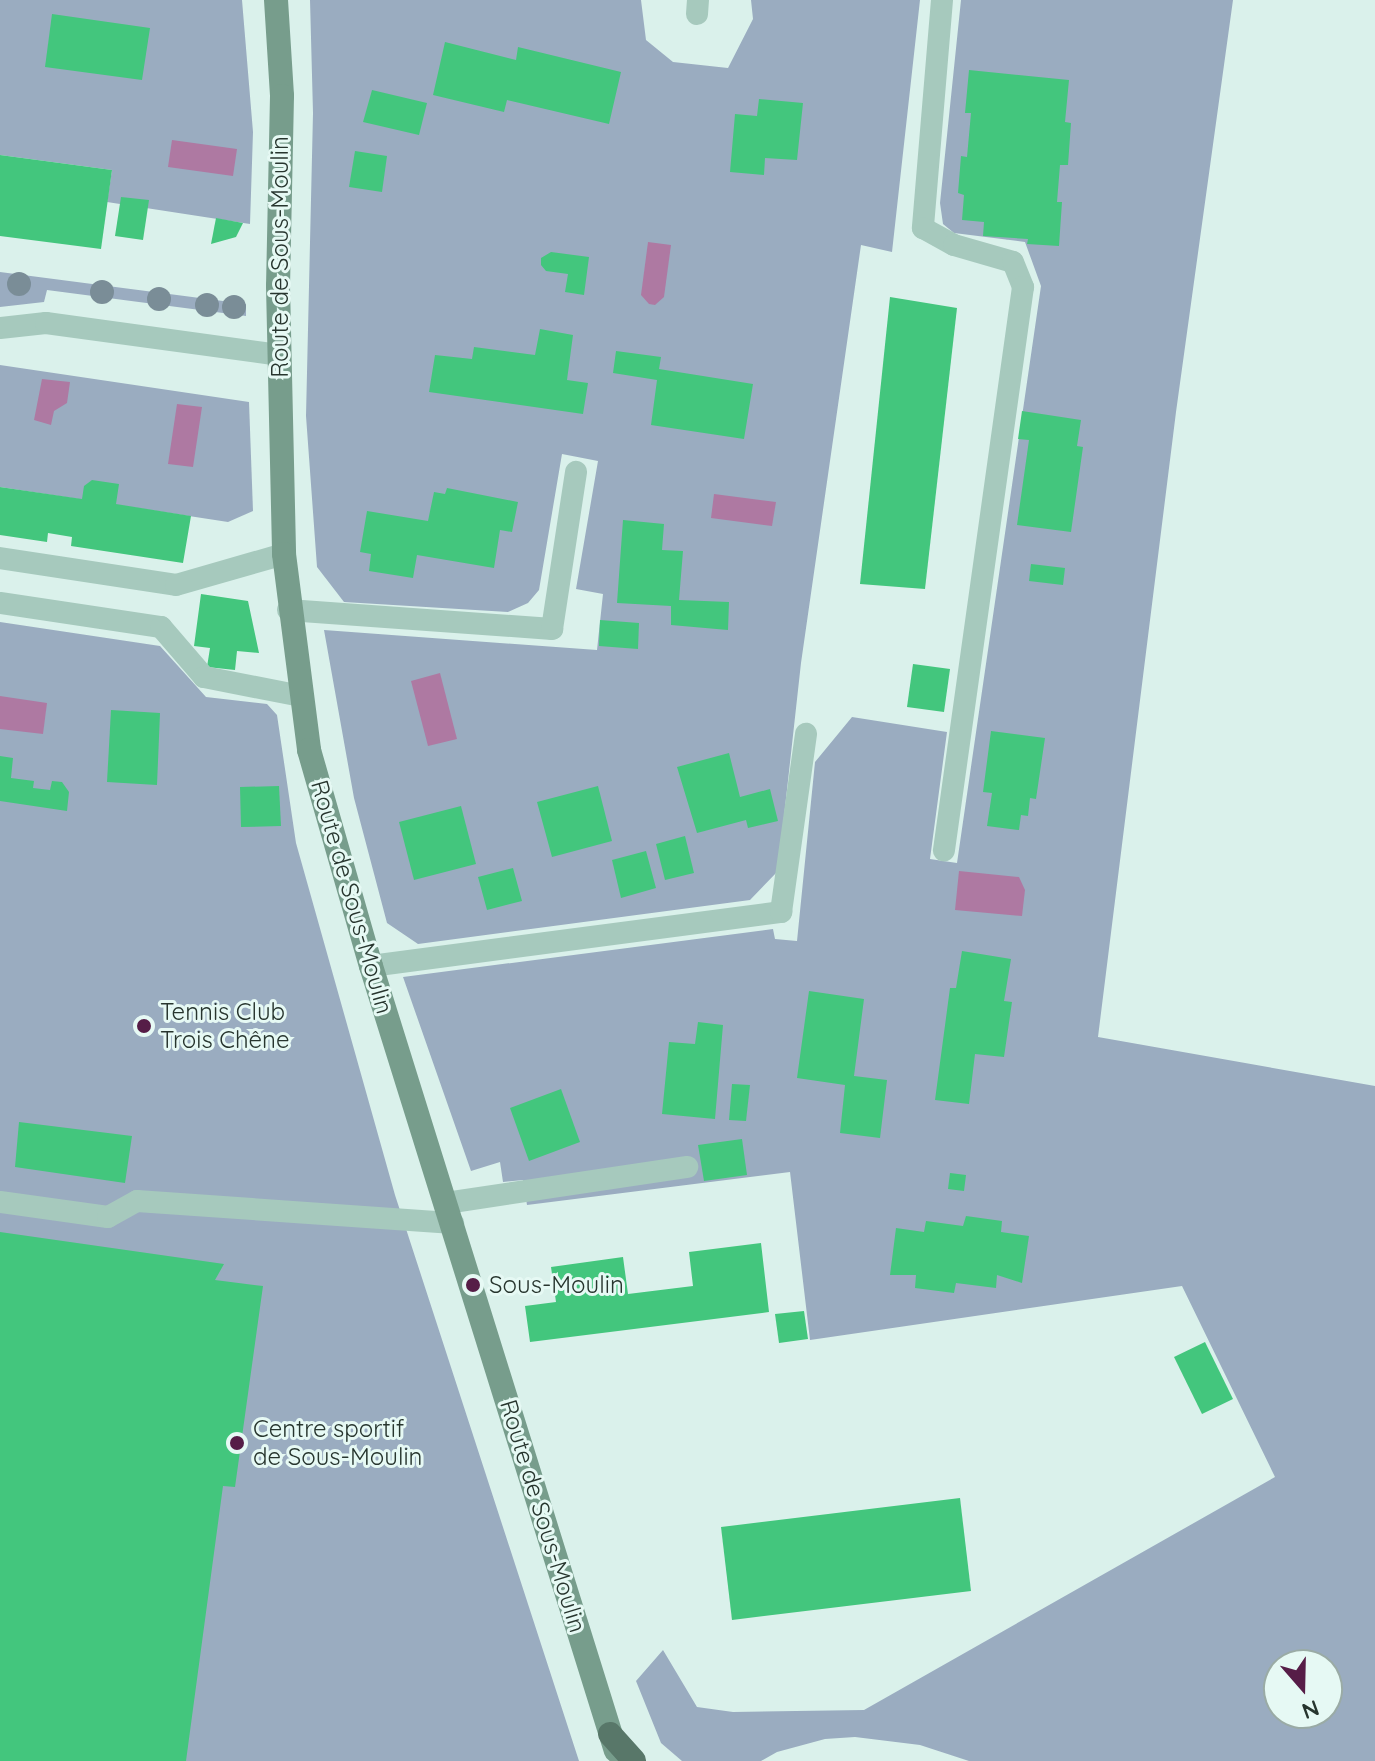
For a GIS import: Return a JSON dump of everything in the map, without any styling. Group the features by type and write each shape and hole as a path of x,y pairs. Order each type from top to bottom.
{"main road":[{"name":"Route de Sous-Moulin","path":"276,0 282,96 279,355 284,554 288,610 309,750 371,966 619,1761"},
{"path":"610,1734 634,1761"}],"lane":[{"path":"942,0 923,228 954,245 1013,262 1023,287 944,850"},
{"path":"0,328 46,323 279,355"},
{"path":"288,610 552,629 576,472"},
{"path":"0,558 176,585 284,554"},
{"path":"0,603 161,627 204,677 301,696"},
{"path":"371,966 781,912 806,734"},
{"path":"0,1202 108,1217 137,1201 449,1213 687,1167"}],"shaded area":[{"path":"0,0 242,0 253,132 250,224 107,202 112,170 0,155"},
{"path":"310,0 641,0 646,40 673,62 728,68 753,19 751,0 920,0 892,252 861,245 801,663 778,871 750,900 418,944 387,923 354,798 324,630 597,650 603,594 576,589 598,461 562,454 539,590 528,603 508,612 344,602 317,567 306,416 313,113"},
{"path":"961,0 1233,0 1176,412 1098,1037 1375,1086 1375,1761 969,1761 920,1745 855,1737 825,1739 777,1752 761,1761 682,1761 661,1743 636,1681 663,1650 697,1707 733,1712 864,1710 1275,1477 1182,1286 810,1340 790,1172 527,1205 523,1180 503,1182 500,1162 471,1171 403,977 773,929 775,939 797,941 815,762 852,717 947,732 930,859 957,863 1041,286 1025,242 954,233 943,224 940,203"},
{"path":"172,140 237,149 233,176 168,167"},
{"path":"648,242 671,245 664,297 655,305 649,304 641,295"},
{"path":"0,272 246,304 246,316 47,290 44,302 0,307"},
{"path":"0,365 249,402 253,511 228,522 0,487"},
{"path":"42,379 70,382 67,403 54,411 51,425 34,420"},
{"path":"177,404 202,407 193,467 168,464"},
{"path":"714,494 776,502 772,526 711,518"},
{"name":"Centre sportif de Sous-Moulin","path":"0,622 160,646 206,697 267,704 277,715 296,843 395,1195 579,1761 0,1761"},
{"path":"440,673 457,739 428,746 411,681"},
{"path":"0,696 47,703 43,734 0,729"},
{"path":"959,871 1019,877 1025,890 1022,916 955,910"}],"building":[{"path":"52,14 150,28 142,80 45,67"},
{"path":"445,42 516,60 518,47 621,72 609,124 507,100 504,112 433,95"},
{"path":"969,70 1069,80 1065,122 1071,123 1068,165 1060,165 1057,202 1062,202 1059,246 1027,244 1028,239 983,236 984,222 962,220 964,195 958,193 961,156 967,157 971,113 965,113"},
{"path":"372,90 427,103 419,135 363,122"},
{"path":"759,99 803,103 797,160 765,158 764,175 730,172 735,114 757,116"},
{"path":"355,151 387,156 382,192 349,187"},
{"path":"0,155 112,170 101,249 0,236"},
{"path":"121,197 149,200 143,240 115,236"},
{"path":"216,218 243,223 236,237 211,244"},
{"path":"551,252 589,257 584,295 565,292 568,274 546,271 541,265 541,258"},
{"path":"890,297 957,308 925,589 860,584"},
{"path":"540,329 573,335 567,380 588,383 583,414 429,392 435,355 472,359 474,347 535,355"},
{"path":"616,351 661,357 659,369 753,384 744,439 651,425 657,380 613,373"},
{"path":"1022,411 1081,420 1077,446 1083,447 1071,532 1017,525 1029,440 1018,439"},
{"path":"92,480 119,484 116,504 191,516 183,563 71,546 72,537 48,533 47,542 0,535 0,487 82,499 84,486"},
{"path":"447,488 518,502 512,532 500,530 494,568 417,555 413,578 369,571 371,554 360,552 367,511 428,521 434,492 445,494"},
{"path":"623,520 664,524 662,550 683,551 679,600 729,602 728,630 671,625 671,606 617,603"},
{"path":"1031,564 1065,568 1063,585 1029,581"},
{"path":"201,594 248,601 259,653 237,651 235,670 207,667 210,648 194,646"},
{"path":"600,620 639,623 638,649 599,646"},
{"path":"913,664 950,669 944,712 907,707"},
{"path":"111,710 160,713 157,785 107,782"},
{"path":"991,731 1045,738 1036,799 1030,798 1028,816 1021,815 1019,830 987,826 992,793 983,792"},
{"path":"729,753 740,797 770,789 778,821 748,828 746,820 697,833 677,767"},
{"path":"0,756 13,758 11,778 34,781 33,788 50,790 52,781 62,782 69,792 67,811 0,801"},
{"path":"279,786 281,826 241,827 240,787"},
{"path":"598,786 612,841 552,857 537,802"},
{"path":"461,806 476,864 414,880 399,822"},
{"path":"685,836 694,873 665,880 656,844"},
{"path":"646,851 656,888 621,898 612,860"},
{"path":"513,868 522,901 487,910 478,877"},
{"path":"962,951 1011,959 1004,1001 1012,1002 1004,1057 975,1054 969,1104 935,1100 950,988 956,988"},
{"path":"809,991 864,999 854,1076 887,1080 880,1138 840,1133 845,1085 797,1078"},
{"path":"698,1022 723,1025 715,1119 662,1114 669,1042 695,1044"},
{"path":"732,1084 750,1085 746,1121 729,1120"},
{"path":"561,1089 580,1142 529,1161 510,1108"},
{"path":"19,1122 132,1136 125,1183 15,1167"},
{"path":"742,1139 747,1175 704,1181 698,1145"},
{"path":"950,1173 966,1175 964,1191 948,1189"},
{"path":"966,1216 1002,1221 1001,1232 1029,1236 1022,1283 997,1275 996,1288 956,1283 954,1293 915,1288 916,1275 890,1275 896,1228 924,1232 926,1221 963,1226"},
{"path":"0,1232 224,1264 215,1280 263,1286 235,1487 223,1486 186,1761 0,1761"},
{"path":"761,1243 769,1312 530,1342 525,1306 556,1302 551,1267 623,1257 628,1294 693,1286 689,1252"},
{"path":"804,1311 808,1339 779,1343 775,1314"},
{"path":"1205,1342 1233,1399 1202,1414 1174,1357"},
{"path":"960,1498 971,1591 732,1620 721,1527"}],"place":[{"name":"Tennis Club Trois Chêne","path":"144,1026"},
{"name":"Sous-Moulin","path":"473,1285"},
{"name":"Centre sportif de Sous-Moulin","path":"237,1443"}]}
